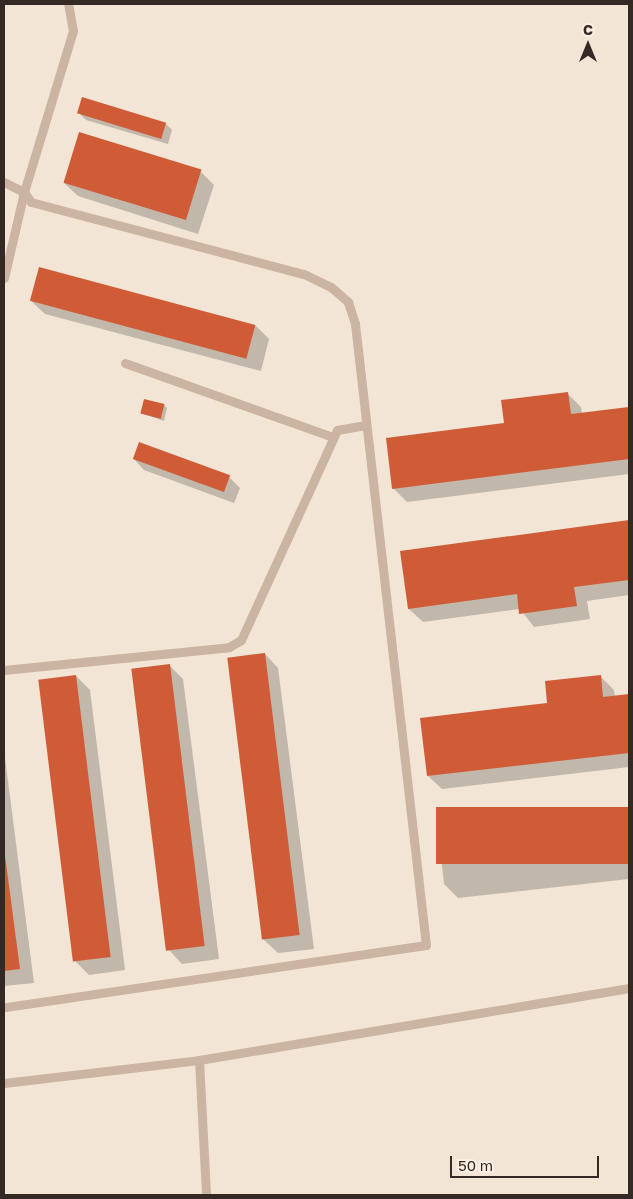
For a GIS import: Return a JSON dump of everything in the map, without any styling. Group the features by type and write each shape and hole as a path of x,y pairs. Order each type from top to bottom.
{"lane":[{"path":"4,278 24,192 73,30 68,4"},
{"path":"4,182 24,192 30,202 304,274 331,287 348,302 355,324 426,945 4,1007"},
{"path":"125,363 333,438"},
{"path":"4,670 229,647 241,640 337,430 366,425"},
{"path":"4,1083 199,1060 629,988"},
{"path":"199,1060 206,1195"}],"building":[{"path":"82,97 166,123 161,139 77,113"},
{"path":"79,132 201,169 186,220 64,183"},
{"path":"39,267 255,325 246,359 30,301"},
{"path":"568,392 571,414 629,407 629,459 392,489 386,438 504,423 501,400"},
{"path":"144,399 164,404 161,419 140,414"},
{"path":"139,442 230,475 224,492 133,459"},
{"path":"629,520 629,580 574,587 577,606 519,614 517,594 408,609 400,551"},
{"path":"265,653 300,935 262,940 227,658"},
{"path":"170,664 205,946 166,951 131,669"},
{"path":"76,675 111,957 73,962 38,680"},
{"path":"601,675 603,697 629,694 629,753 427,776 420,718 547,703 545,681"},
{"path":"436,807 629,807 629,864 436,864"},
{"path":"4,848 20,969 4,971"}]}
